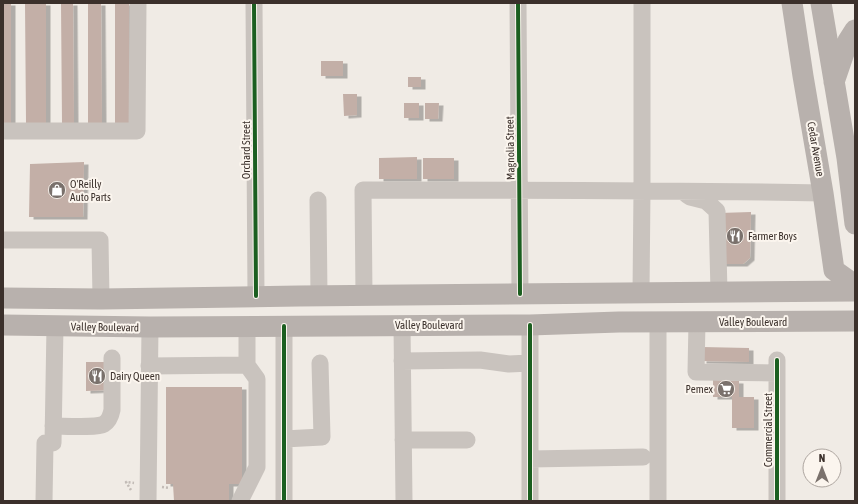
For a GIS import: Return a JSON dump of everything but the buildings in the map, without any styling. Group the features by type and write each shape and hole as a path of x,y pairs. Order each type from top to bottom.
{"main road":[{"name":"Cedar Avenue","path":"792,3 834,270 855,285"},
{"path":"821,3 834,84 849,136 855,224"},
{"path":"834,84 848,41 855,30"},
{"path":"3,298 101,299 256,296 855,291"},
{"name":"Valley Boulevard","path":"3,325 150,327 402,326 855,321"}],"street":[{"path":"3,131 137,132 138,3"},
{"name":"Orchard Street","path":"254,3 256,296"},
{"name":"Magnolia Street","path":"518,3 520,294"},
{"path":"641,293 642,3"},
{"path":"364,295 364,190 680,190 823,193"},
{"path":"680,190 690,197 706,201 717,211 719,292"},
{"path":"318,200 319,296"},
{"path":"3,240 100,240 101,299"},
{"path":"658,322 658,501"},
{"name":"Commercial Street","path":"697,322 696,372 777,366 778,501"},
{"path":"530,325 530,501"},
{"path":"44,501 50,437 55,326"},
{"path":"240,501 257,467 256,379 247,365 247,326"},
{"path":"284,326 284,501"},
{"path":"402,326 404,501"},
{"path":"148,501 150,327"},
{"path":"50,437 104,424 110,418 112,410 112,358"},
{"path":"402,361 480,360 509,364 530,363"},
{"path":"284,439 322,437 320,363"},
{"path":"149,366 247,365"},
{"path":"403,440 467,440"},
{"path":"530,459 643,457"}],"cycle path":[{"path":"254,3 256,296"},
{"path":"518,3 520,294"},
{"path":"530,325 530,501"},
{"path":"284,326 284,501"},
{"path":"777,360 777,501"}],"place":[{"name":"O'Reilly Auto Parts","path":"57,190"},
{"name":"Farmer Boys","path":"735,236"},
{"name":"Dairy Queen","path":"97,376"},
{"name":"Pemex","path":"726,389"}]}
